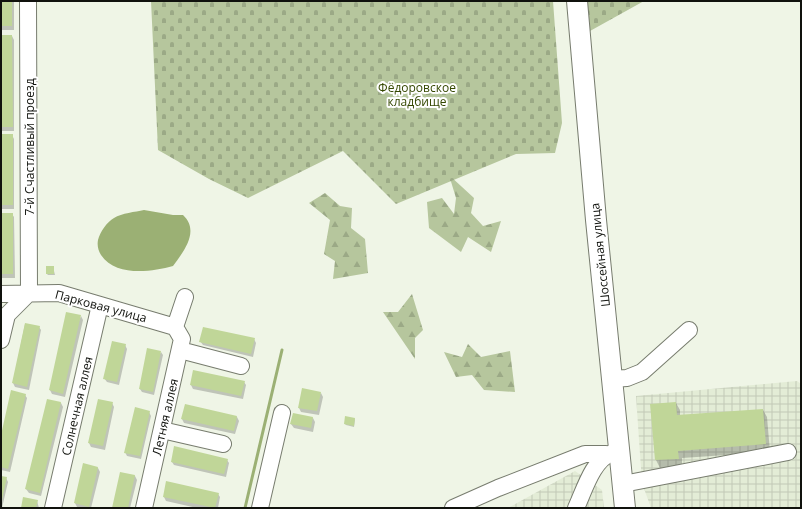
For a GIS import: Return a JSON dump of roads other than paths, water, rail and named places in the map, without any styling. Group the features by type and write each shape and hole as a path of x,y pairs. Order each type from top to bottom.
{"main road":[{"name":"Шоссейная улица","path":"577,1 612,379 613,452 623,484 625,508"}],"street":[{"name":"7-й Счастливый проезд","path":"28,1 29,293"},
{"path":"1,340 7,315 29,293"},
{"name":"Парковая улица","path":"1,294 59,293 175,327"},
{"path":"175,327 185,297"},
{"name":"Солнечная аллея","path":"53,508 100,305"},
{"name":"Летняя аллея","path":"145,508 182,338 175,327"},
{"path":"612,379 627,378 642,372 689,330"},
{"path":"180,350 241,366"},
{"path":"260,508 282,413"},
{"path":"162,430 224,444"},
{"path":"453,508 498,488 585,454 613,452"},
{"path":"576,508 598,462 613,452"},
{"path":"623,484 788,452"}],"waterway":[{"path":"245,508 282,350"}],"park label":[{"name":"Фёдоровское кладбище","path":"417,94"}]}
